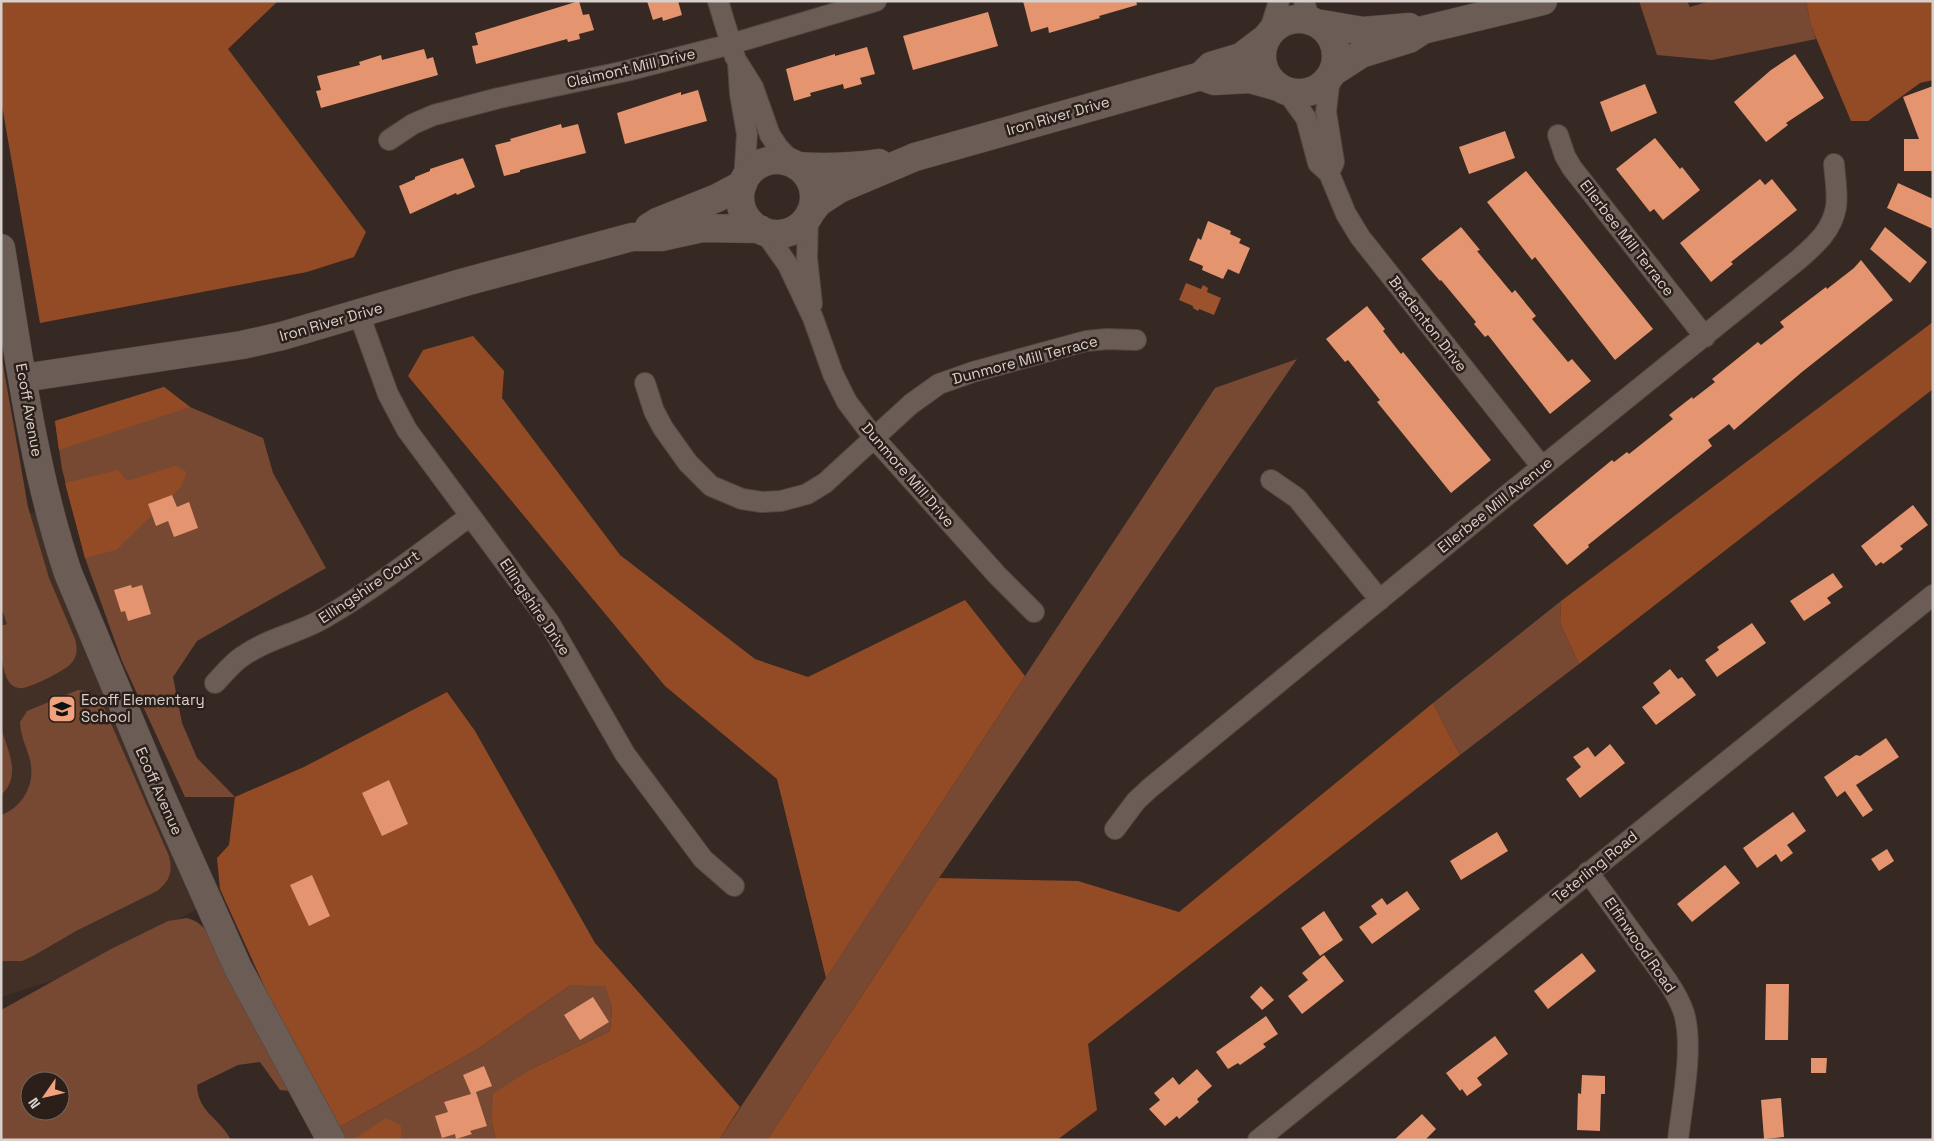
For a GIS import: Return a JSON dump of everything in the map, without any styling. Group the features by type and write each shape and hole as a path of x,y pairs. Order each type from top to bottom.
{"street":[{"path":"718,1 738,63 753,87 766,125 774,141 795,165 806,174 811,183 814,193 809,215 801,225 788,232 774,234 762,230 751,223 741,205 747,134 740,94 738,63"},
{"name":"Claimont Mill Drive","path":"389,140 413,124 434,115 499,98 626,71 731,44 876,1"},
{"path":"1279,1 1261,56 1262,65 1266,74 1282,89 1306,93 1316,90 1331,74 1361,54 1409,39 1422,30 1543,1"},
{"path":"1268,36 1276,27 1310,15 1363,31 1407,27 1422,30"},
{"path":"1310,15 1325,30 1334,44 1336,61 1331,74"},
{"name":"Iron River Drive","path":"795,165 824,168 856,166 914,157 1201,76 1211,66 1241,57 1268,36"},
{"name":"Bradenton Drive","path":"1329,173 1334,162 1326,112 1331,74"},
{"name":"Iron River Drive","path":"1201,76 1214,81 1250,79 1282,89"},
{"name":"Bradenton Drive","path":"1282,89 1306,118 1318,163 1329,173 1346,214 1360,237 1542,467"},
{"name":"Ellerbee Mill Terrace","path":"1558,135 1565,156 1572,168 1704,336"},
{"name":"Iron River Drive","path":"809,215 819,202 838,189 914,157"},
{"path":"743,183 750,172 758,165 768,161 779,160 795,165"},
{"name":"Ellerbee Mill Avenue","path":"1115,829 1136,802 1150,788 1798,260 1822,238 1831,224 1836,206 1834,164"},
{"name":"Iron River Drive","path":"632,237 657,222 716,198 743,183"},
{"name":"Dunmore Mill Drive","path":"809,215 807,258 813,318"},
{"name":"Iron River Drive","path":"23,378 242,345 282,336 465,282 632,237 661,237 702,228 762,230"},
{"name":"Dunmore Mill Drive","path":"762,230 784,257 813,318 827,360 847,402 875,439 997,575 1034,612"},
{"name":"Ecoff Avenue","path":"1,248 45,496 68,574 162,798 238,968 330,1140"},
{"name":"Ellingshire Drive","path":"359,314 388,394 416,442 549,622 625,754 703,859 734,886"},
{"name":"Dunmore Mill Terrace","path":"645,383 658,420 688,463 711,486 742,499 762,502 781,501 807,494 825,483 928,390 954,378 1097,339 1136,340"},
{"path":"1271,480 1297,498 1380,600"},
{"name":"Ellingshire Court","path":"215,683 241,657 260,646 315,623 331,614 390,575 470,516"},
{"name":"Teterling Road","path":"1258,1140 1933,595"},
{"name":"Elfinwood Road","path":"1588,872 1668,982 1684,1013 1688,1036 1685,1087 1678,1140"}],"shaded area":[{"path":"1,1 278,1 228,49 366,232 354,257 307,272 40,323 1,100"},
{"path":"1639,1 1687,1 1690,7 1710,1 1806,1 1811,26 1816,39 1712,60 1657,55"},
{"path":"1806,1 1933,1 1933,80 1920,83 1868,121 1851,121 1811,26"},
{"path":"1186,283 1201,289 1203,285 1208,288 1207,292 1221,298 1214,315 1199,309 1198,311 1193,306 1179,300"},
{"path":"1933,322 1933,389 1579,664 1560,623 1561,601"},
{"path":"473,336 504,371 502,398 620,555 755,659 808,677 965,600 1025,676 826,978 777,779 665,686 408,376 423,350"},
{"path":"1,353 28,507 49,578 77,648 75,658 70,665 42,681 21,688 12,685 6,676 1,647 1,626 7,624 1,607"},
{"path":"1297,359 939,878 767,1140 719,1140 1215,388"},
{"path":"164,387 190,407 263,438 273,473 326,568 197,641 173,677 182,723 197,758 235,797 185,797 122,661 85,558 62,469 55,421"},
{"path":"164,387 190,407 59,450 55,421"},
{"path":"175,466 187,472 181,487 116,550 85,558 65,483 118,470 127,481"},
{"name":"Ecoff Elementary School","path":"43,510 208,904 58,979 1,997 1,522"},
{"path":"1561,601 1560,623 1579,664 1460,755 1433,703"},
{"path":"78,690 92,694 102,703 169,856 171,867 168,880 157,891 76,931 33,956 22,961 1,961 1,815 16,806 21,800 26,793 31,777 30,760 22,737 20,722 27,711"},
{"path":"447,692 475,731 595,943 740,1107 719,1140 496,1140 492,1123 493,1094 531,1069 610,1031 612,1008 605,986 571,985 476,1050 336,1129 275,1010 220,889 217,858 229,845 235,797 304,767"},
{"path":"1433,703 1460,755 1088,1044 1097,1110 1057,1140 767,1140 939,878 1078,881 1179,912"},
{"path":"1,728 10,754 12,772 11,780 1,795"},
{"path":"187,918 200,924 214,942 265,1048 291,1091 280,1090 260,1062 238,1065 197,1085 198,1094 205,1109 231,1140 1,1140 1,1010 111,949 168,921"},
{"path":"571,985 605,985 612,1008 610,1031 531,1069 492,1123 496,1140 340,1140 336,1129 476,1050"},
{"path":"386,1118 401,1126 401,1140 353,1140"}],"building":[{"path":"579,1 583,15 589,14 594,30 579,34 580,39 568,42 567,39 476,64 472,46 478,45 475,33"},
{"path":"647,1 678,1 682,15 663,21 662,17 653,20"},
{"path":"1023,1 1136,1 1137,5 1049,33 1048,27 1031,32"},
{"path":"988,12 998,46 913,70 903,36"},
{"path":"867,47 875,74 860,78 862,84 844,89 843,84 810,93 811,96 794,101 786,69 835,54 835,56"},
{"path":"424,49 427,59 433,57 438,75 321,108 316,91 321,90 317,76 360,65 359,62 381,55 382,60"},
{"path":"1795,54 1824,98 1786,123 1788,125 1766,142 1734,102 1771,70"},
{"path":"1645,84 1657,113 1611,132 1600,102"},
{"path":"1933,86 1933,171 1904,171 1904,139 1919,139 1903,97"},
{"path":"698,90 707,121 625,144 617,113 681,92 681,95"},
{"path":"561,124 562,128 578,124 586,153 504,176 495,145"},
{"path":"1505,131 1515,158 1469,174 1459,147"},
{"path":"1655,138 1700,190 1663,220 1654,209 1650,212 1616,169"},
{"path":"463,158 475,187 457,195 456,193 410,214 399,186 430,171 430,169"},
{"path":"1526,171 1653,329 1615,360 1535,257 1532,260 1487,202"},
{"path":"1760,179 1765,185 1772,179 1797,210 1731,262 1733,264 1711,282 1680,243"},
{"path":"1898,183 1933,199 1933,229 1887,208"},
{"path":"1208,221 1231,231 1230,234 1241,239 1239,243 1250,248 1239,274 1228,269 1223,279 1202,270 1203,266 1189,260 1198,238 1201,240"},
{"path":"1461,227 1480,250 1477,251 1512,293 1515,290 1536,316 1532,319 1568,362 1572,359 1591,381 1550,414 1488,335 1485,337 1474,324 1476,322 1421,259"},
{"path":"1885,227 1927,262 1910,283 1870,249"},
{"path":"1861,260 1893,300 1802,372 1734,430 1729,424 1708,440 1712,446 1588,545 1589,547 1567,565 1533,525 1612,460 1614,462 1627,452 1629,454 1673,419 1669,415 1715,382 1712,379 1758,342 1761,345 1784,327 1780,322 1826,287 1827,289 1854,268"},
{"path":"1367,306 1401,354 1403,352 1491,460 1451,493 1377,402 1380,400 1348,360 1345,362 1326,339"},
{"path":"172,495 177,507 189,502 198,528 174,537 168,521 156,526 148,504"},
{"path":"1913,505 1928,525 1900,546 1903,549 1883,564 1881,562 1876,566 1861,546"},
{"path":"1833,573 1843,587 1827,598 1831,603 1804,621 1790,601"},
{"path":"131,585 132,588 142,585 151,614 128,621 125,611 121,612 114,590"},
{"path":"1752,623 1766,643 1717,677 1705,660 1719,650 1717,647"},
{"path":"1670,669 1678,679 1682,677 1696,695 1656,725 1642,707 1660,693 1653,683"},
{"path":"1886,738 1899,757 1856,785 1873,810 1863,817 1845,791 1837,797 1824,777 1856,755 1860,756"},
{"path":"1610,744 1625,763 1580,798 1566,779 1581,767 1573,757 1588,747 1595,757"},
{"path":"389,780 408,824 382,836 362,793"},
{"path":"1793,812 1806,831 1787,845 1793,853 1781,862 1776,854 1757,868 1743,848"},
{"path":"1497,832 1508,851 1461,880 1450,861"},
{"path":"1887,849 1894,861 1879,871 1871,859"},
{"path":"1725,865 1740,883 1692,922 1677,904"},
{"path":"312,875 330,916 309,926 290,885"},
{"path":"1407,891 1420,909 1372,944 1359,927 1377,914 1371,906 1382,898 1387,905"},
{"path":"1324,911 1343,940 1320,956 1301,928"},
{"path":"1582,953 1596,971 1548,1009 1534,991"},
{"path":"1324,955 1344,981 1302,1014 1288,996 1308,980 1302,973"},
{"path":"1766,984 1789,984 1788,1040 1765,1040"},
{"path":"1261,986 1274,1000 1262,1010 1250,997"},
{"path":"593,997 609,1022 580,1040 564,1015"},
{"path":"1266,1016 1278,1034 1263,1044 1266,1047 1240,1065 1238,1063 1228,1069 1216,1052"},
{"path":"1495,1036 1508,1054 1477,1078 1482,1085 1467,1096 1462,1089 1460,1091 1446,1073"},
{"path":"1811,1058 1827,1058 1826,1073 1811,1073"},
{"path":"484,1066 492,1086 476,1092 487,1126 470,1131 472,1134 456,1139 455,1134 442,1138 435,1116 448,1112 444,1102 471,1094 463,1075"},
{"path":"1197,1069 1212,1086 1197,1099 1199,1102 1179,1119 1177,1116 1165,1126 1149,1109 1160,1100 1154,1093 1173,1077 1179,1085"},
{"path":"1582,1075 1605,1076 1605,1094 1601,1094 1600,1131 1577,1130 1578,1093 1581,1094"},
{"path":"1781,1098 1784,1137 1764,1139 1761,1100"},
{"path":"1422,1114 1436,1129 1425,1140 1394,1140"}],"place":[{"name":"Ecoff Elementary School","path":"62,709"}]}
